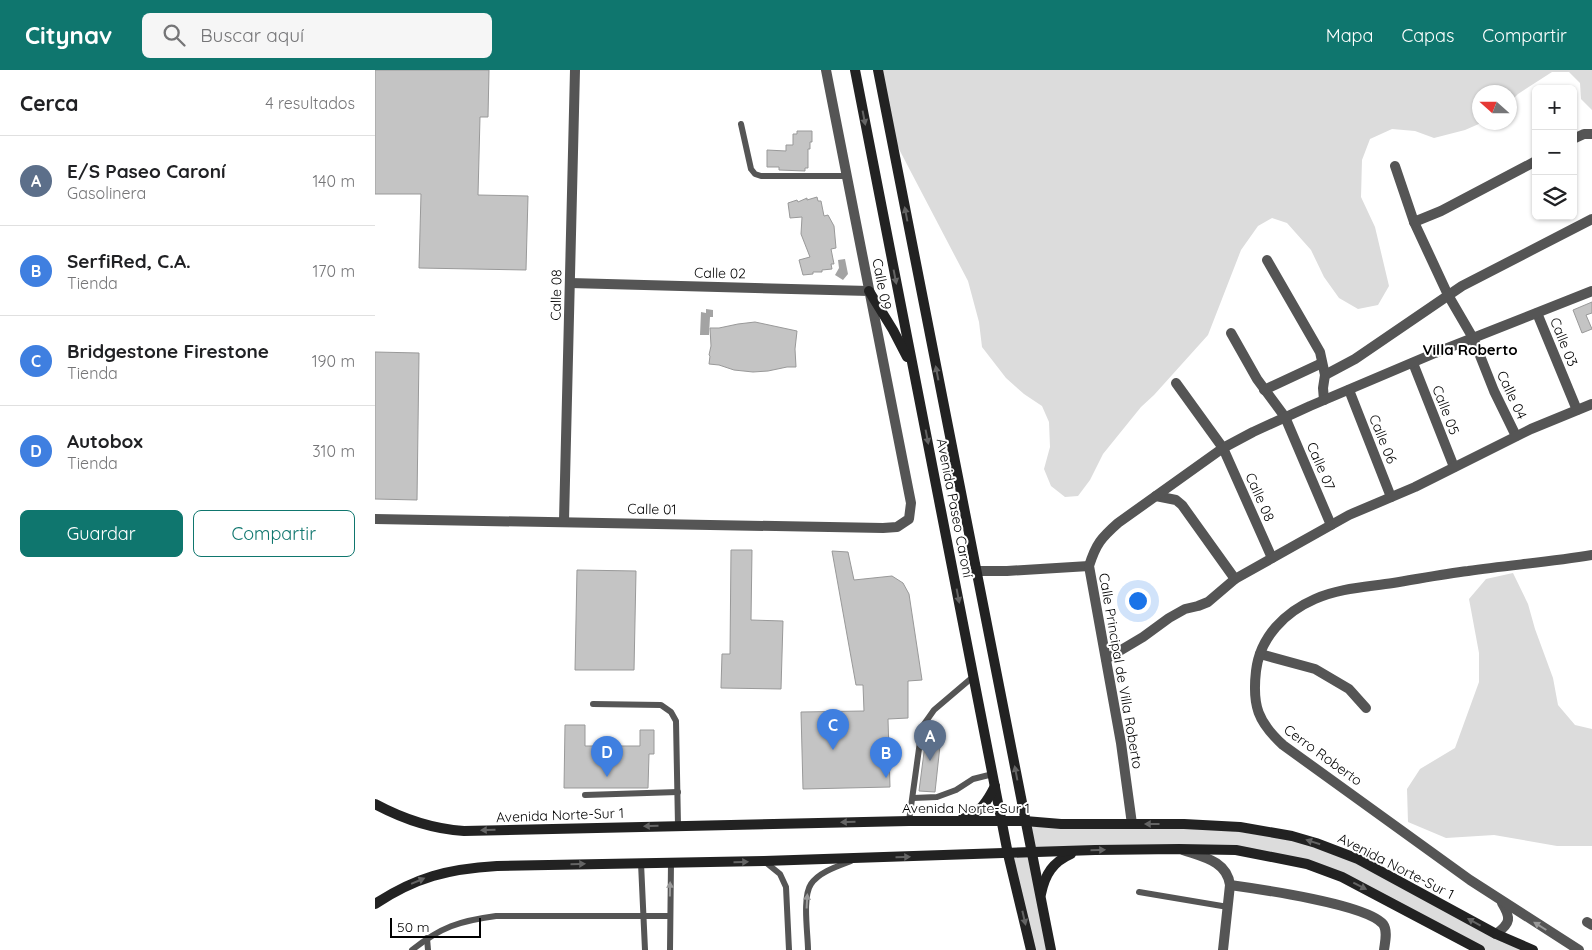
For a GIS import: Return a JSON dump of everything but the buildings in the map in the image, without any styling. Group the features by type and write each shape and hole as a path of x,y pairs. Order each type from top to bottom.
{"main road":[{"name":"Avenida Paseo Caroní","path":"855,70 1008,854 1031,950"},
{"name":"Avenida Paseo Caroní","path":"878,70 1051,950"},
{"path":"869,291 890,324 913,367"},
{"path":"957,821 979,811 987,803 995,786"},
{"path":"1021,798 1027,809 1034,815 1047,821 1061,824"},
{"name":"Avenida Norte-Sur 1","path":"375,804 412,821 456,830 909,821 1192,824 1240,827 1292,836 1317,843 1358,859 1496,934 1533,950"},
{"path":"375,904 400,889 434,875 454,870 497,866 764,862 1076,851 1236,850 1307,864 1360,886 1480,950"},
{"path":"1041,898 1043,884 1050,868 1060,859 1076,851"}],"street":[{"name":"Calle 08","path":"565,521 575,70"},
{"name":"Calle 09","path":"826,70 911,502"},
{"path":"1577,137 1584,134 1592,134"},
{"path":"1414,222 1441,211 1532,162"},
{"name":"Calle 04","path":"1395,166 1414,222 1448,295 1473,338 1494,391 1516,436"},
{"path":"1325,375 1355,359 1448,295 1477,278 1592,219"},
{"path":"1267,260 1320,352 1325,375 1324,400"},
{"name":"Calle 02","path":"570,283 869,291"},
{"name":"Calle Principal de Villa Roberto","path":"1132,824 1121,743 1089,566 1095,547 1103,536 1117,523 1223,448 1285,417 1473,338 1592,292"},
{"name":"Calle 03","path":"1537,313 1577,410"},
{"name":"Calle 07","path":"1231,333 1264,390 1285,417 1331,525"},
{"path":"1264,390 1322,363"},
{"name":"Calle 05","path":"1413,363 1454,467"},
{"name":"Calle 08","path":"1175,383 1223,448 1273,558"},
{"name":"Calle 06","path":"1349,390 1391,497"},
{"path":"1106,659 1185,609 1208,602 1235,579 1331,525 1516,436 1592,404"},
{"path":"1156,496 1176,500 1183,505 1235,579"},
{"name":"Calle 01","path":"375,519 883,528 897,527 904,524 909,519 911,502"},
{"name":"Cerro Roberto","path":"1579,950 1502,902 1297,755 1272,734 1263,723 1255,698 1254,684 1259,654 1272,629 1285,617 1314,599 1329,594 1467,571 1592,556"},
{"path":"976,571 1089,566"},
{"path":"1259,654 1315,669 1349,689 1366,708"},
{"path":"1179,849 1221,866 1229,875 1231,885 1223,950"},
{"path":"1231,885 1308,898 1351,909 1374,918 1383,924 1385,930 1384,950"},
{"path":"1496,934 1504,929 1509,920 1509,914 1502,902"}],"lane":[{"path":"741,124 751,168 755,174 761,176 847,176"},
{"path":"909,821 922,727 934,710 974,676"},
{"path":"593,704 661,705 671,712 676,721 678,825"},
{"path":"913,798 937,798 956,790 973,779 993,774"},
{"path":"585,794 678,792"},
{"path":"808,950 807,897 810,885 818,877 839,865 860,858"},
{"path":"764,862 780,874 786,887 789,950"},
{"path":"641,863 645,950"},
{"path":"669,950 671,863"},
{"path":"1139,892 1228,907"},
{"path":"412,950 427,938 449,925 469,919 495,916 670,916"},
{"path":"427,938 427,950"}],"shaded area":[{"path":"878,70 1592,70 1592,110 1581,99 1580,83 1569,72 1552,72 1517,95 1517,85 1472,85 1472,127 1465,130 1434,138 1415,131 1392,129 1370,139 1362,160 1361,197 1375,227 1389,286 1378,305 1358,309 1339,298 1324,277 1311,250 1287,223 1272,218 1258,226 1241,250 1208,335 1141,407 1103,454 1090,480 1078,496 1065,497 1051,486 1044,469 1050,447 1049,422 1042,406 1024,394 1006,378 982,347 979,322 968,281 889,130"},
{"path":"845,259 848,274 843,280 835,275 839,268 838,260"},
{"path":"706,309 713,310 713,317 710,317 709,335 700,335 701,312 706,313"},
{"path":"1513,573 1528,604 1553,678 1558,705 1575,725 1592,729 1592,846 1557,846 1494,835 1446,838 1408,822 1407,789 1420,769 1455,748 1479,682 1479,653 1469,599 1486,579"},
{"path":"1025,821 1184,824 1316,843 1533,950 1480,950 1360,886 1260,854 1032,853"},
{"path":"1032,853 1051,950 1031,950 1008,854"}],"place":[{"name":"Bridgestone Firestone","path":"833,750"},
{"name":"E/S Paseo Caroní","path":"930,761"},
{"name":"Autobox","path":"607,777"},
{"name":"SerfiRed, C.A.","path":"886,778"}],"district":[{"name":"Villa Roberto","path":"1470,350"}]}
